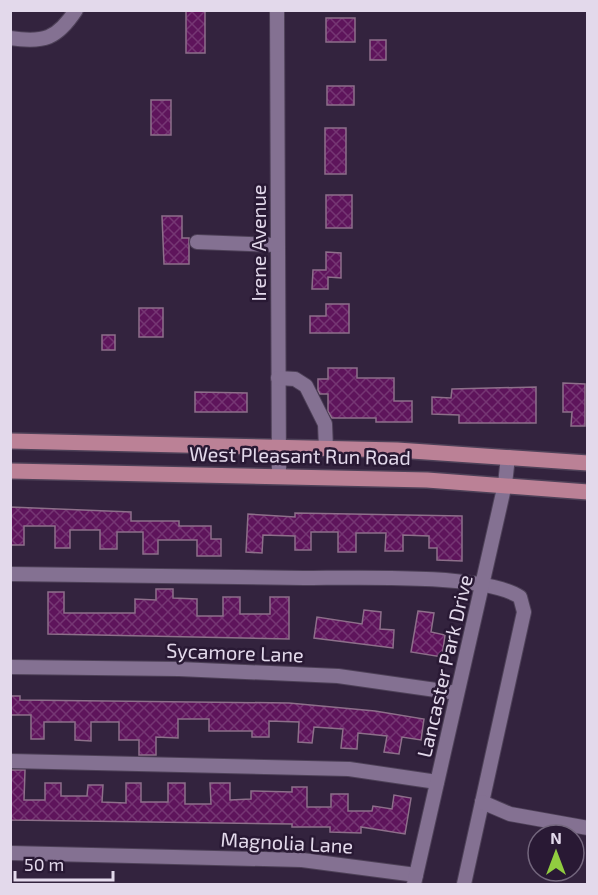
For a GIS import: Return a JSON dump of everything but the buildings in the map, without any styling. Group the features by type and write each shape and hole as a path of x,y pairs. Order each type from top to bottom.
{"main road":[{"name":"West Pleasant Run Road","path":"10,441 326,448 588,463"},
{"name":"West Pleasant Run Road","path":"10,471 279,475 505,484 588,492"}],"street":[{"path":"10,38 37,41 51,38 76,10"},
{"name":"Irene Avenue","path":"277,10 279,475"},
{"path":"197,242 278,245"},
{"path":"278,378 295,379 306,386 325,424 326,448"},
{"name":"Lancaster Park Drive","path":"415,880 505,484 508,457"},
{"path":"10,574 385,579 483,584 511,591 520,597 524,612 464,885"},
{"name":"Sycamore Lane","path":"10,668 179,669 338,676 457,693"},
{"path":"10,761 349,769 437,782"},
{"path":"482,802 510,814 588,828"},
{"name":"Magnolia Lane","path":"10,853 302,860 415,880"}]}
